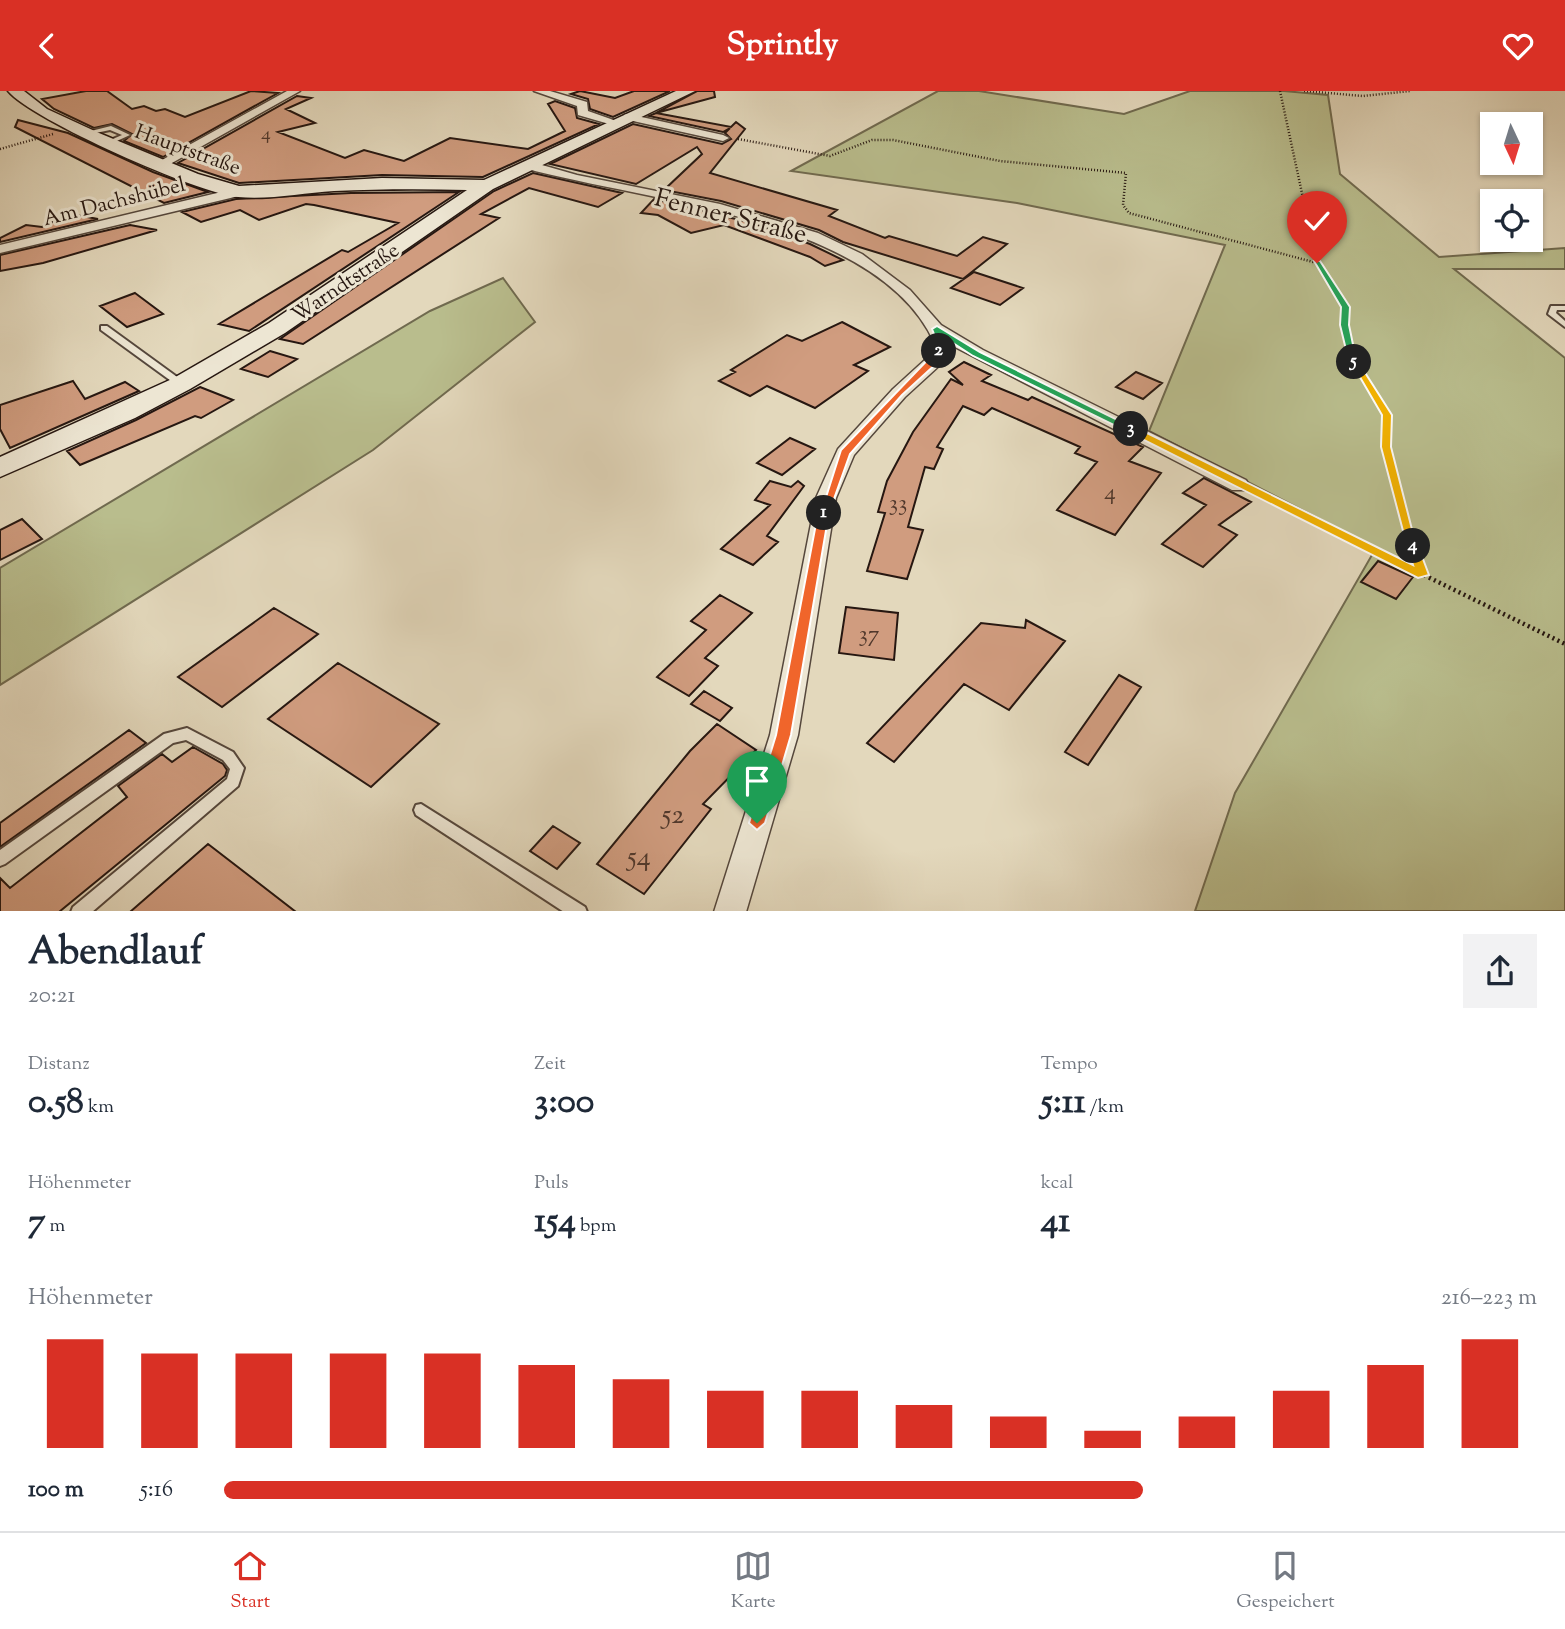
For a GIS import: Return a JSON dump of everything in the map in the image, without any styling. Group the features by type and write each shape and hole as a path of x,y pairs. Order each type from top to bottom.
{"main road":[{"name":"Hauptstraße","path":"15,91 42,112 98,134 159,165 238,192 370,184 487,185"},
{"name":"Warndtstraße","path":"0,468 127,412 278,328 487,185 688,91"}],"street":[{"path":"159,165 295,91"},
{"path":"539,91 583,104 582,113 723,138"},
{"name":"Fenner Straße","path":"528,165 575,179 756,215 812,234 871,264 921,308 937,329 976,354 1239,485"},
{"name":"Am Dachshübel","path":"0,250 238,192"},
{"path":"730,911 784,735 826,498 845,453 899,393 934,361 943,344 937,329"}],"lane":[{"path":"1565,308 1555,308 1552,314 1565,325"},
{"path":"104,328 181,384"},
{"path":"0,859 169,738 187,734 228,756 237,768 233,782 80,911"},
{"path":"421,810 577,911"}],"path":[{"path":"1280,91 1317,263 1346,307 1344,325 1354,362 1387,415 1386,447 1422,575"},
{"path":"1304,91 1377,96 1410,91"},
{"path":"0,149 98,134"},
{"path":"723,138 760,141 830,156 872,140 893,140 1000,160 1126,173 1123,205 1129,213 1317,263"},
{"path":"1239,485 1565,644"}],"green space":[{"path":"938,91 979,91 1124,114 1190,91 1284,91 1328,95 1340,174 1439,257 1543,252 1543,250 1565,248 1565,269 1454,269 1565,358 1565,911 1195,911 1235,793 1376,548 1149,431 1225,245 1017,203 791,171"},
{"path":"503,278 535,322 373,450 0,685 0,568 430,311"}],"building":[{"path":"86,91 107,91 132,109 144,106 156,111 165,109 185,117 251,91 278,93 163,157 124,141 132,134 112,124 94,128 54,109 42,99"},
{"path":"580,91 615,98 634,91 670,91 613,117 590,109 588,99 571,94"},
{"path":"697,91 714,91 715,97 656,113"},
{"path":"297,96 311,98 286,109 315,123 278,132 345,158 364,150 404,161 450,138 528,149 565,131 548,104 555,101 575,108 577,118 599,124 483,177 382,175 239,183 178,163"},
{"path":"656,113 731,127 736,122 745,129 710,173 837,210 829,216 885,238 889,236 957,256 983,237 1007,244 963,279 843,242 819,230 721,201 664,190 702,154 697,147 636,184 550,164 633,124 722,144 731,139 725,133 730,128 723,132 649,116"},
{"path":"18,120 68,133 153,172 208,192 164,203 15,127"},
{"path":"533,173 622,193 598,207 529,188 481,214 499,218 303,344 280,339 494,191"},
{"path":"459,192 249,331 219,324 342,250 348,252 398,223 306,204 259,220 240,210 201,222 182,212 236,199 351,193"},
{"path":"654,199 752,223 810,244 843,260 825,266 810,257 724,225 691,233 658,215 641,213"},
{"path":"71,214 98,219 0,242 0,238 26,225 42,227"},
{"path":"130,225 157,230 43,263 0,271 0,255"},
{"path":"974,272 1023,288 1000,305 951,288"},
{"path":"135,293 163,314 127,327 100,306"},
{"path":"842,322 890,347 854,365 868,371 815,408 767,386 750,396 719,381 735,372 731,370 787,335 802,341"},
{"path":"270,351 297,359 268,377 241,369"},
{"path":"964,362 991,375 982,381 1028,400 1032,397 1143,447 1129,461 1161,473 1115,535 1057,510 1097,462 1075,453 1080,447 992,408 984,415 963,406 937,447 943,449 934,469 925,467 908,527 923,530 907,579 867,571 885,513 878,512 887,481 913,432 951,379 963,385 949,372"},
{"path":"1136,372 1162,383 1143,399 1116,387"},
{"path":"73,381 85,399 125,382 139,391 10,448 0,429 0,405"},
{"path":"200,387 233,400 201,418 195,416 80,465 67,451 136,420"},
{"path":"790,438 815,449 782,475 757,463"},
{"path":"1204,478 1251,502 1219,525 1237,535 1203,567 1162,544 1206,505 1183,493"},
{"path":"770,481 791,487 798,481 804,486 767,536 778,542 753,565 721,549 770,505 755,500"},
{"path":"22,519 42,539 0,560 0,530"},
{"path":"1378,561 1413,577 1396,599 1361,582"},
{"path":"720,595 752,613 705,658 718,666 689,696 657,677 706,630 691,621"},
{"path":"846,607 898,613 894,660 839,653"},
{"path":"274,608 318,634 222,707 178,677"},
{"path":"1026,620 1065,641 1009,710 964,684 894,762 867,743 981,623 1025,628"},
{"path":"338,663 439,724 371,787 268,719"},
{"path":"1119,675 1141,687 1088,765 1065,752"},
{"path":"704,691 732,708 720,721 691,704"},
{"path":"717,724 756,750 703,804 711,809 644,894 597,864 690,751"},
{"path":"129,730 146,743 0,847 0,823"},
{"path":"193,747 223,764 227,770 225,776 60,911 0,911 0,878 10,888 127,797 118,786 162,754 172,762"},
{"path":"553,826 580,843 557,869 530,851"},
{"path":"208,844 295,911 131,911"}],"route":[{"path":"757,823 784,735 826,498 845,453 899,393 934,361 943,344 937,329 976,354 1422,575 1399,503 1386,447 1387,415 1354,362 1344,325 1346,307 1317,263"}]}
